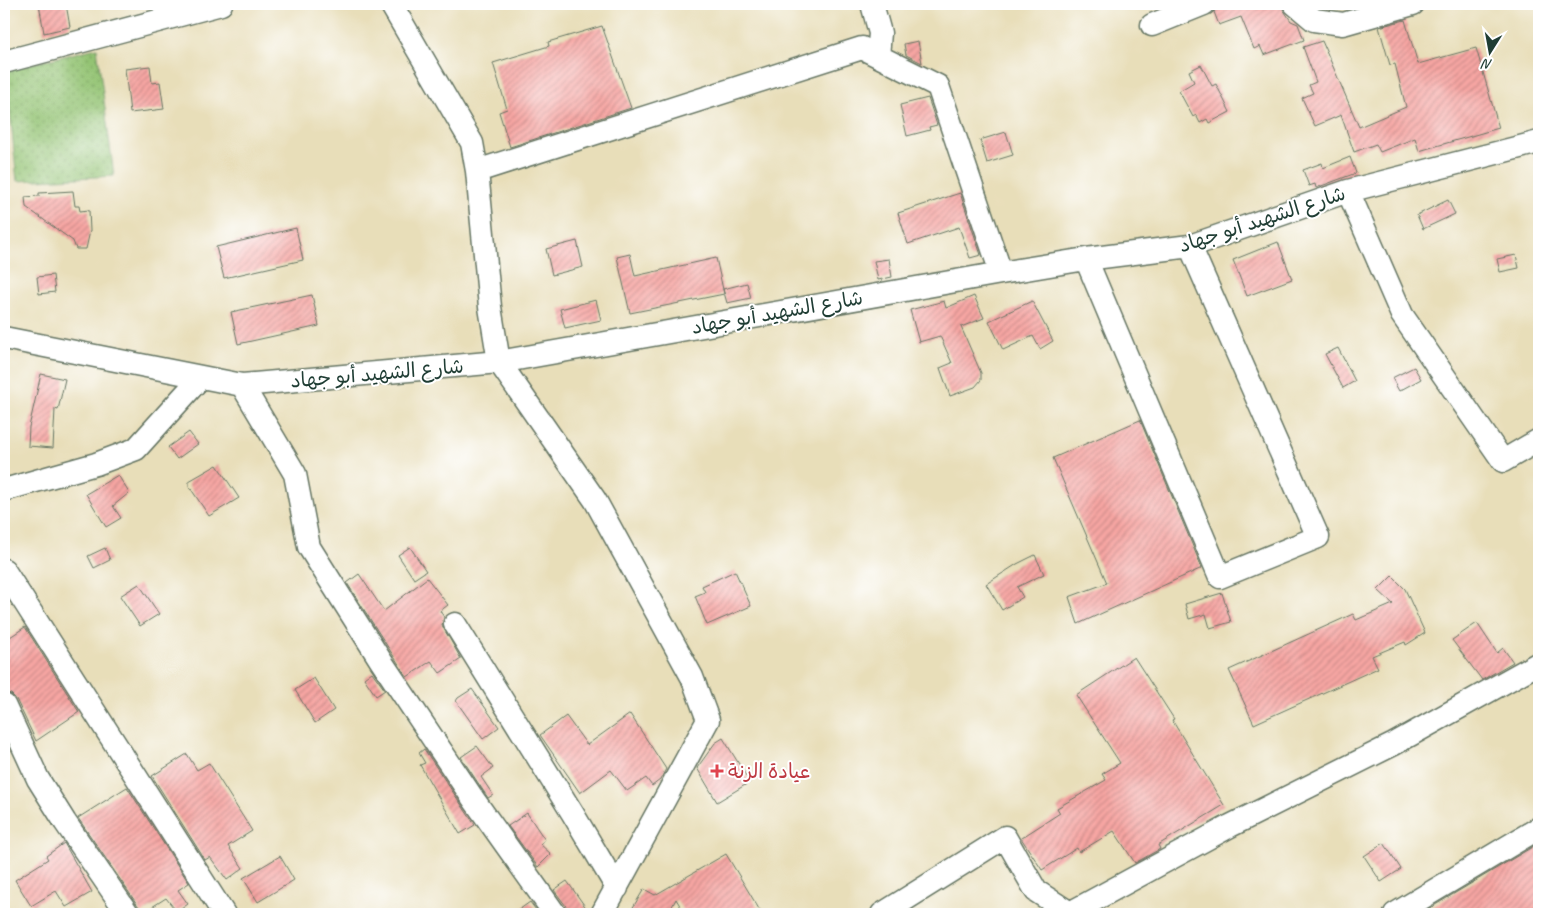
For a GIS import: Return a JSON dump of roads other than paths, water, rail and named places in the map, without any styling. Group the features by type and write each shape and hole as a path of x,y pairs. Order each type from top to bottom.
{"street":[{"path":"4,62 221,4"},
{"path":"391,4 472,143 477,171 490,307 499,362 595,500 692,677 708,720 602,914"},
{"path":"872,4 880,34 878,56"},
{"path":"1152,26 1204,4"},
{"path":"1295,4 1314,20 1343,24 1413,4"},
{"path":"477,171 862,48 938,86 1001,273"},
{"name":"شارع الشهيد أبو جهاد","path":"4,338 242,385 499,362 1001,273 1086,259 1190,246 1348,191 1539,142"},
{"path":"1348,191 1402,315 1503,461 1539,440"},
{"path":"1086,259 1220,577 1318,537 1190,246"},
{"path":"4,490 96,464 136,449 201,377"},
{"path":"242,385 295,474 309,547 387,670 474,800 555,914"},
{"path":"4,570 224,914"},
{"path":"455,624 617,888"},
{"path":"882,914 1005,837 1036,891 1070,913 1230,826 1394,744 1539,663"},
{"path":"4,705 38,779 128,914"},
{"path":"1395,914 1539,828"}],"place":[{"name":"عيادة الزنة","path":"717,771"}]}
